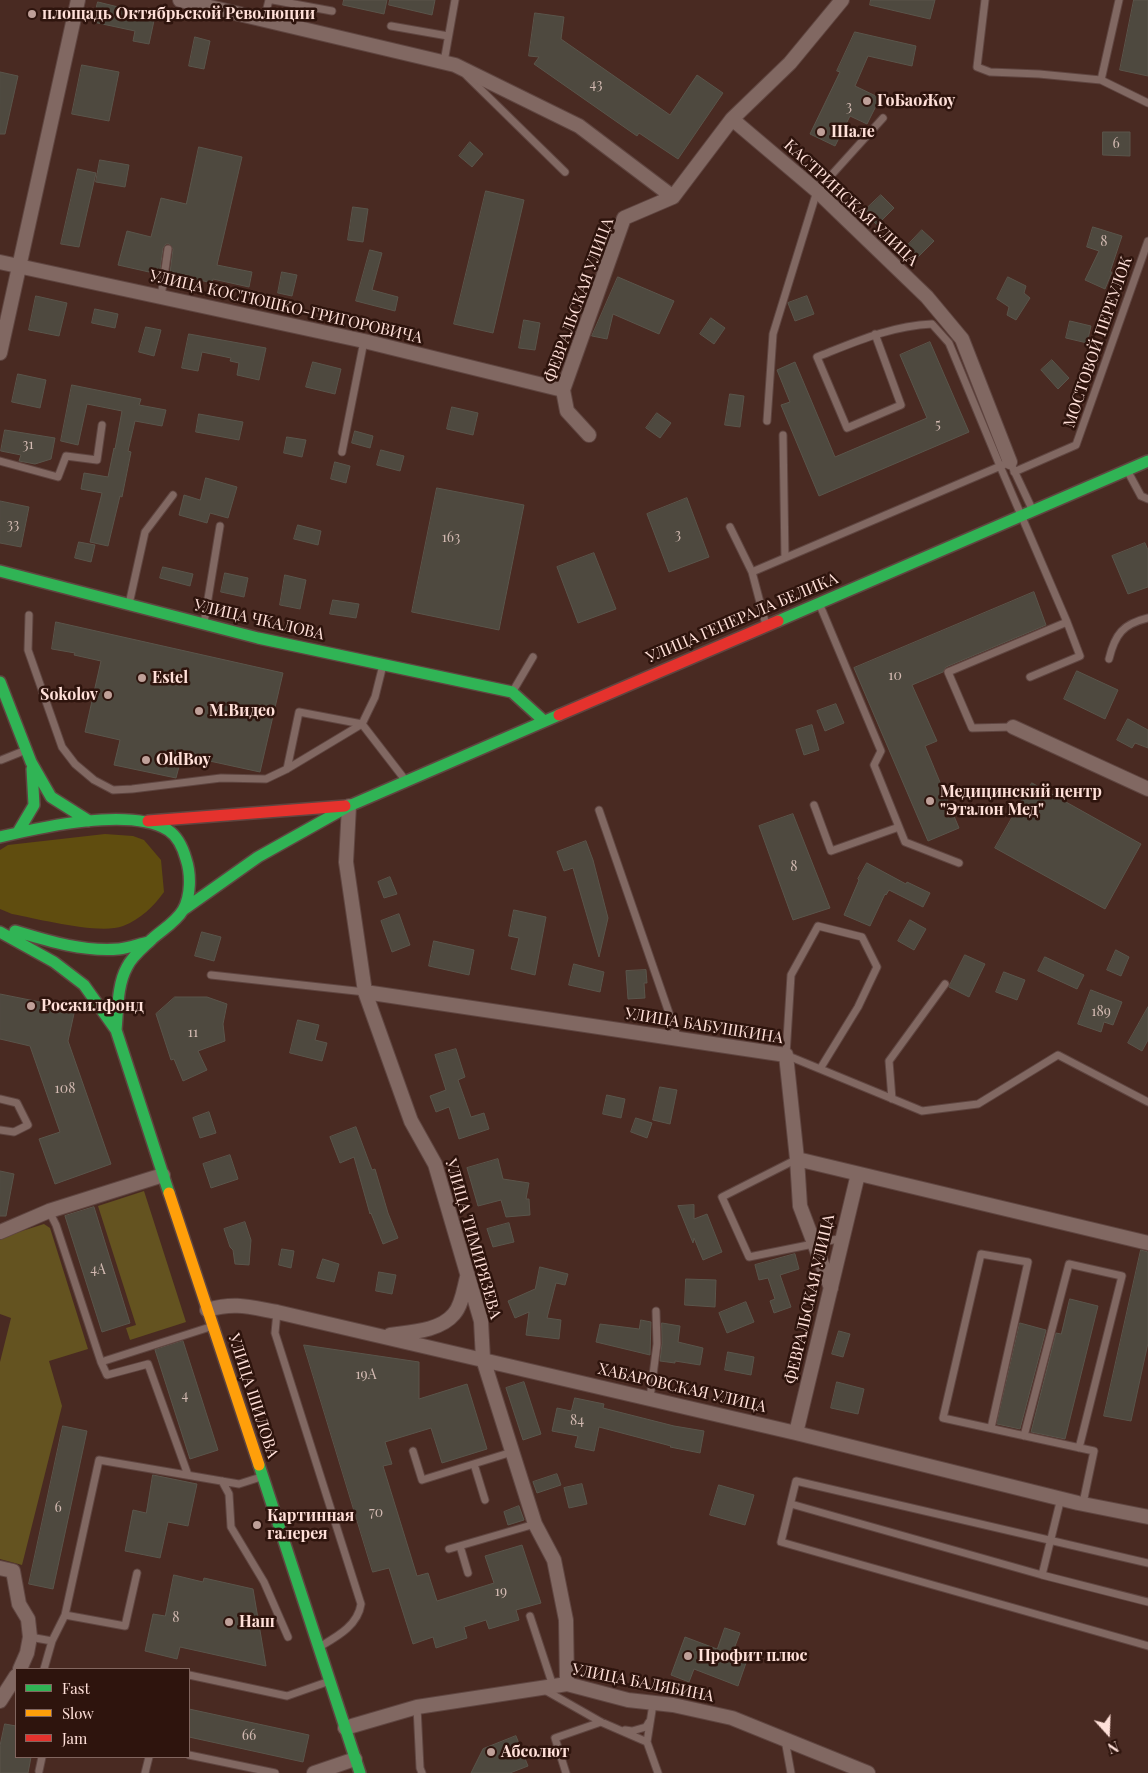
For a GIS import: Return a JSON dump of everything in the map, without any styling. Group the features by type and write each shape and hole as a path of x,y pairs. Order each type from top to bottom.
{"main road":[{"name":"УЛИЦА ГЕНЕРАЛА БЕЛИКА","path":"116,1030 127,967 149,942 183,910 258,857 349,806 1148,461"},
{"name":"УЛИЦА ЧКАЛОВА","path":"0,571 258,638 512,692"},
{"path":"0,682 3,698 31,762 51,797 90,821"},
{"path":"512,692 544,721"},
{"path":"18,832 34,805 31,762"},
{"path":"0,837 18,832 90,821 148,821 349,806"},
{"path":"148,821 168,830 177,841 185,856 189,872 189,890 183,910"},
{"path":"0,926 39,938 91,949 119,949 149,942"},
{"path":"0,932 54,962 84,985 116,1030"},
{"name":"УЛИЦА ШИЛОВА","path":"116,1030 360,1773"}],"street":[{"path":"0,353 78,0"},
{"path":"180,0 449,63 579,126 673,197 732,119 790,63 842,0"},
{"name":"КАСТРИНСКАЯ УЛИЦА","path":"732,119 818,191 927,297 962,339 1008,467"},
{"name":"ФЕВРАЛЬСКАЯ УЛИЦА","path":"589,435 567,411 564,390 624,218 673,197"},
{"name":"УЛИЦА КОСТЮШКО-ГРИГОРОВИЧА","path":"0,262 364,341 564,390"},
{"path":"1012,727 1148,789"},
{"name":"УЛИЦА ТИМИРЯЗЕВА","path":"349,806 346,862 365,992 411,1121 435,1164 481,1321 483,1359 535,1524 554,1560 566,1620 567,1684"},
{"name":"УЛИЦА БАБУШКИНА","path":"365,992 786,1055 800,1206 831,1288"},
{"path":"797,1159 1148,1243"},
{"name":"ФЕВРАЛЬСКАЯ УЛИЦА","path":"796,1432 858,1174"},
{"path":"0,1232 49,1211 163,1175"},
{"path":"384,1336 444,1323 455,1313 468,1276"},
{"name":"ХАБАРОВСКАЯ УЛИЦА","path":"207,1310 224,1305 238,1305 277,1312 796,1432 1083,1504 1148,1517"},
{"path":"6,1570 19,1604 28,1619 30,1637 27,1653 20,1668"},
{"path":"0,1701 15,1678"},
{"name":"УЛИЦА БАЛЯБИНА","path":"345,1728 417,1707 567,1684 628,1700 673,1705 732,1718 868,1773"},
{"path":"314,1773 355,1759"}],"lane":[{"path":"264,20 269,0"},
{"path":"273,0 332,11"},
{"path":"455,0 448,36 449,63 565,172"},
{"path":"985,0 977,67 990,72 1039,74 1101,80 1148,103"},
{"path":"1101,80 1118,0"},
{"path":"390,26 448,36"},
{"path":"767,421 773,334 818,191 883,118"},
{"name":"МОСТОВОЙ ПЕРЕУЛОК","path":"752,572 1008,467 1076,445 1148,241"},
{"path":"161,297 168,249"},
{"path":"875,334 901,405 847,428 817,357 875,334 910,325 932,324 949,343 1008,467 1021,515 1080,656 1030,677"},
{"path":"342,452 364,341"},
{"path":"0,462 58,477 66,456 97,460 102,425"},
{"path":"782,436 785,558"},
{"name":"КАСТРИНСКАЯ УЛИЦА","path":"1008,467 1033,511"},
{"path":"1127,470 1141,496 1148,499"},
{"path":"129,604 145,532 173,494"},
{"path":"204,624 220,526"},
{"path":"730,527 752,572 766,626"},
{"path":"819,603 881,751 874,765 905,842 959,863"},
{"path":"29,615 28,650 62,747 75,764 94,780 113,790 221,778 266,779 287,769 362,724 376,697 383,664"},
{"path":"1109,659 1113,645 1128,624 1148,618"},
{"path":"1012,727 972,728 948,672 1067,622"},
{"path":"512,692 533,657"},
{"path":"287,769 299,712 362,724 406,781"},
{"path":"1,760 26,750"},
{"path":"814,805 831,851 899,827"},
{"path":"599,810 678,1039"},
{"path":"820,1069 858,1007 877,967 862,937 818,926 791,975 786,1055 892,1099 922,1111 978,1104 1058,1055 1148,1102"},
{"path":"211,975 365,992"},
{"path":"892,1099 889,1061 945,984"},
{"path":"0,1100 17,1103 28,1125 14,1132 0,1130"},
{"path":"797,1159 722,1197 749,1257 843,1238"},
{"path":"49,1211 56,1225 107,1375 148,1364 188,1475"},
{"path":"991,1428 1028,1262 981,1254 943,1418 1094,1451 1083,1504"},
{"path":"1024,1436 1070,1264 1122,1276 1079,1448"},
{"path":"650,1398 657,1344 656,1311"},
{"path":"277,1312 275,1333 361,1604 359,1614 343,1632 318,1647"},
{"path":"101,1362 213,1326"},
{"path":"413,1451 422,1480 512,1452"},
{"path":"44,1668 52,1641 65,1615 99,1460 240,1484 262,1477"},
{"path":"474,1464 485,1500"},
{"path":"222,1481 229,1494 231,1527 264,1582 288,1637"},
{"path":"1148,1563 796,1481 782,1542 1148,1646"},
{"path":"1042,1575 1061,1498"},
{"path":"791,1504 1042,1575 1148,1602"},
{"path":"449,1549 535,1524"},
{"path":"460,1546 468,1573"},
{"path":"65,1615 125,1626 137,1573"},
{"path":"530,1616 548,1687 600,1722 647,1742"},
{"path":"30,1637 52,1641"},
{"path":"190,1675 287,1696 330,1681"},
{"path":"653,1704 647,1742 658,1773"},
{"path":"417,1707 420,1768 422,1773"},
{"path":"621,1730 632,1731 646,1727 650,1720"},
{"path":"566,1773 554,1738 600,1722"},
{"path":"786,1740 791,1773"},
{"path":"190,1755 275,1773"},
{"path":"42,1758 39,1772 48,1773"},
{"path":"145,1773 149,1758"}],"shaded area":[{"path":"105,834 133,836 144,840 161,860 164,892 151,908 141,916 123,926 100,929 12,914 0,909 0,850 8,845"},
{"path":"144,1191 186,1322 130,1340 126,1328 136,1325 98,1206"},
{"path":"44,1224 50,1228 88,1349 49,1361 62,1406 22,1565 0,1559 0,1362 11,1318 0,1314 0,1237"}],"building":[{"path":"344,0 387,0 384,14 343,5"},
{"path":"390,0 435,0 432,15 389,5"},
{"path":"871,0 935,0 930,19 870,5"},
{"path":"1134,0 1148,0 1148,76 1120,70"},
{"path":"98,2 155,16 149,44 133,41 135,31 93,22"},
{"path":"535,13 564,17 561,39 670,115 697,75 723,93 678,159 639,133 637,136 534,64 539,57 529,56"},
{"path":"855,32 916,46 912,66 868,56 855,86 880,98 867,124 850,116 835,146 810,134 840,72 837,71"},
{"path":"195,37 210,41 204,69 189,66"},
{"path":"82,65 119,72 109,121 72,114"},
{"path":"0,72 18,76 5,134 0,134"},
{"path":"1103,132 1130,132 1130,156 1103,155"},
{"path":"470,142 483,154 472,167 459,156"},
{"path":"199,147 242,157 217,265 252,272 249,287 213,279 212,283 170,273 173,249 169,244 166,244 163,248 160,270 150,268 149,272 118,265 127,231 151,237 161,198 186,204"},
{"path":"100,160 129,165 125,187 96,182"},
{"path":"78,169 96,173 79,247 61,244"},
{"path":"486,191 524,200 493,333 454,324"},
{"path":"881,195 894,208 877,225 864,211"},
{"path":"353,207 368,209 363,242 348,240"},
{"path":"1093,227 1122,236 1105,289 1085,280 1099,251 1087,247"},
{"path":"922,230 934,241 917,258 906,247"},
{"path":"370,250 382,253 372,290 398,297 395,311 356,301"},
{"path":"282,272 297,275 292,296 278,293"},
{"path":"618,277 674,301 659,334 613,314 607,339 592,336"},
{"path":"1008,277 1026,286 1024,293 1030,298 1016,320 1007,315 1009,307 997,299"},
{"path":"36,296 67,303 59,336 29,330"},
{"path":"807,296 814,314 795,321 788,303"},
{"path":"95,309 118,314 115,328 92,323"},
{"path":"711,318 725,328 714,344 700,334"},
{"path":"524,320 540,323 535,350 519,348"},
{"path":"1070,321 1091,326 1087,343 1066,338"},
{"path":"146,327 161,330 154,356 139,352"},
{"path":"189,334 266,348 259,380 237,375 239,363 230,361 231,358 202,352 198,371 182,368"},
{"path":"930,342 969,432 819,496 781,405 790,402 777,370 795,362 835,457 927,418 900,355"},
{"path":"1052,360 1069,378 1058,389 1041,370"},
{"path":"313,362 341,369 335,394 306,387"},
{"path":"18,374 46,380 40,408 12,402"},
{"path":"72,385 141,399 139,405 166,410 162,426 135,421 128,451 131,452 122,497 120,496 108,546 90,542 102,493 81,489 84,473 108,477 122,411 87,404 78,445 61,441"},
{"path":"730,394 744,396 740,427 725,425"},
{"path":"452,407 478,413 473,435 447,429"},
{"path":"657,413 671,423 660,438 646,428"},
{"path":"199,414 243,422 239,440 196,432"},
{"path":"5,430 55,438 51,459 35,464 19,461 21,455 1,451"},
{"path":"355,431 373,436 370,448 352,443"},
{"path":"287,437 306,440 302,457 284,453"},
{"path":"381,450 404,456 400,471 377,465"},
{"path":"335,462 350,466 346,483 331,479"},
{"path":"206,478 237,487 228,518 210,513 207,523 179,515 184,495 200,500"},
{"path":"437,488 524,505 499,630 412,612"},
{"path":"687,498 709,557 669,572 647,514"},
{"path":"0,501 29,507 21,547 0,543"},
{"path":"298,525 321,531 318,545 294,539"},
{"path":"79,542 95,545 91,562 75,558"},
{"path":"1145,543 1148,550 1148,587 1128,594 1112,556"},
{"path":"594,553 616,609 578,623 557,567"},
{"path":"163,567 193,574 190,586 160,578"},
{"path":"225,573 248,578 244,597 221,592"},
{"path":"285,575 306,580 300,609 280,605"},
{"path":"1034,592 1046,625 946,667 943,672 912,685 937,741 925,746 959,828 928,841 854,668"},
{"path":"333,600 359,604 356,618 330,614"},
{"path":"56,622 283,673 260,772 182,755 176,778 114,765 120,740 85,732 101,661 74,655 75,653 52,649"},
{"path":"1077,671 1118,690 1105,719 1064,699"},
{"path":"836,704 844,723 825,731 817,711"},
{"path":"1128,719 1148,730 1148,748 1135,743 1132,748 1117,740"},
{"path":"812,725 819,750 804,755 796,730"},
{"path":"1032,783 1141,844 1105,909 995,848"},
{"path":"793,814 830,908 793,920 759,826"},
{"path":"586,841 593,860 608,918 599,957 573,868 564,871 557,852"},
{"path":"867,863 906,884 907,882 930,893 923,907 889,890 885,894 870,926 844,915 858,879"},
{"path":"390,877 397,894 384,898 378,882"},
{"path":"514,910 546,917 535,975 511,969 519,938 509,936"},
{"path":"399,914 410,945 392,952 381,921"},
{"path":"910,920 926,929 914,950 898,941"},
{"path":"202,932 221,937 214,961 195,956"},
{"path":"434,941 474,950 469,975 429,966"},
{"path":"1116,950 1129,957 1121,976 1107,970"},
{"path":"965,955 985,964 969,997 949,987"},
{"path":"1045,957 1084,975 1077,989 1038,971"},
{"path":"574,964 604,972 600,992 569,985"},
{"path":"646,970 647,983 644,983 645,998 628,999 626,971"},
{"path":"1004,972 1025,980 1017,1000 996,992"},
{"path":"1091,990 1122,1002 1113,1025 1104,1022 1101,1032 1078,1024"},
{"path":"0,994 75,1009 68,1041 111,1164 55,1184 39,1139 60,1132 30,1046 0,1039"},
{"path":"175,997 207,997 227,1004 223,1024 225,1041 198,1051 207,1070 183,1081 174,1059 171,1060 156,1014"},
{"path":"1148,1007 1148,1040 1142,1051 1128,1043"},
{"path":"298,1020 319,1025 315,1040 327,1043 322,1061 290,1053"},
{"path":"456,1049 465,1077 458,1080 471,1117 484,1113 489,1129 459,1139 449,1107 436,1112 430,1096 446,1090 435,1055"},
{"path":"660,1087 677,1090 670,1124 653,1120"},
{"path":"607,1095 625,1099 621,1118 603,1114"},
{"path":"209,1112 216,1133 200,1138 193,1118"},
{"path":"636,1118 652,1123 647,1138 631,1132"},
{"path":"356,1127 372,1170 375,1169 388,1213 398,1238 383,1244 370,1214 354,1157 340,1163 330,1137"},
{"path":"230,1155 238,1179 211,1188 203,1164"},
{"path":"498,1159 503,1179 529,1183 526,1199 529,1199 530,1215 506,1217 501,1200 478,1206 467,1168"},
{"path":"0,1171 14,1174 6,1216 0,1216"},
{"path":"694,1205 694,1219 707,1214 722,1252 703,1260 694,1238 693,1243 678,1206"},
{"path":"94,1207 130,1323 102,1332 65,1216"},
{"path":"245,1222 251,1240 249,1265 235,1264 233,1250 230,1247 224,1229"},
{"path":"509,1223 514,1242 493,1247 487,1229"},
{"path":"282,1249 294,1251 291,1268 279,1265"},
{"path":"1141,1250 1148,1252 1148,1343 1131,1421 1104,1416"},
{"path":"795,1254 799,1269 780,1275 791,1307 774,1313 770,1301 775,1299 768,1278 759,1280 755,1265"},
{"path":"323,1259 339,1264 334,1282 317,1278"},
{"path":"540,1267 568,1274 565,1285 556,1283 547,1318 561,1320 559,1339 526,1335 529,1312 515,1318 508,1301 535,1289"},
{"path":"379,1272 396,1275 392,1294 376,1291"},
{"path":"686,1279 716,1280 715,1307 685,1305"},
{"path":"1070,1299 1098,1306 1065,1439 1031,1432 1056,1333 1061,1334"},
{"path":"746,1302 754,1322 727,1333 719,1313"},
{"path":"641,1320 651,1322 650,1355 596,1342 600,1324 639,1329"},
{"path":"662,1323 680,1326 678,1342 703,1348 700,1365 660,1361"},
{"path":"1020,1323 1046,1330 1020,1429 997,1424"},
{"path":"839,1331 850,1334 843,1357 832,1354"},
{"path":"183,1341 218,1450 190,1459 155,1350"},
{"path":"304,1345 419,1362 419,1399 467,1384 487,1449 442,1463 431,1428 385,1442 392,1464 383,1466 417,1576 428,1573 437,1601 494,1583 485,1556 522,1545 541,1603 516,1610 519,1620 489,1629 486,1620 464,1627 467,1638 436,1648 433,1637 413,1644 389,1568 373,1572"},
{"path":"728,1352 754,1357 751,1375 725,1370"},
{"path":"524,1382 541,1434 523,1440 506,1388"},
{"path":"837,1382 864,1389 858,1414 831,1408"},
{"path":"575,1398 604,1404 603,1408 674,1426 704,1431 700,1453 670,1447 599,1427 594,1451 575,1447 578,1436 552,1431 557,1408 571,1411"},
{"path":"63,1426 87,1431 53,1589 29,1584"},
{"path":"557,1474 561,1485 537,1493 533,1482"},
{"path":"153,1475 197,1484 188,1526 168,1522 160,1558 125,1551 133,1510 146,1513"},
{"path":"582,1484 587,1504 569,1508 564,1488"},
{"path":"719,1485 754,1495 745,1525 710,1515"},
{"path":"519,1506 524,1520 508,1525 504,1512"},
{"name":"Наш","path":"174,1575 203,1582 204,1578 253,1589 266,1666 180,1647 177,1659 145,1651 153,1614 165,1616"},
{"path":"725,1628 740,1633 732,1654 747,1660 738,1686 694,1669 689,1682 671,1675 685,1637 717,1649"},
{"path":"190,1709 309,1735 303,1762 190,1737"},
{"path":"5,1724 15,1726 15,1758 31,1758 28,1773 0,1773 0,1746"},
{"path":"516,1736 528,1766 510,1773 471,1773 483,1749"}],"traffic: fast":[{"path":"778,621 1148,461"},
{"path":"0,571 258,638 512,692 544,721"},
{"path":"0,682 31,762 51,797 89,821"},
{"path":"183,910 258,857 349,806 559,715"},
{"path":"18,832 34,805 32,769"},
{"path":"0,837 62,824 109,819 152,823 168,830 179,843 185,855 189,871 189,892 186,904 177,918 142,948 129,963 121,982 116,1030"},
{"path":"15,931 53,942 92,949 119,949 149,942"},
{"path":"0,932 54,962 84,985 116,1030 169,1193"},
{"path":"259,1465 360,1773"}],"traffic: slow":[{"path":"169,1193 259,1465"}],"traffic: jam":[{"path":"559,715 778,621"},
{"path":"148,821 345,806"}],"place":[{"name":"площадь Октябрьской Революции","path":"32,14"},
{"name":"ГоБаоЖоу","path":"867,101"},
{"name":"Шале","path":"821,132"},
{"name":"Estel","path":"142,678"},
{"name":"Sokolov","path":"108,695"},
{"name":"М.Видео","path":"199,711"},
{"name":"OldBoy","path":"146,760"},
{"name":"Медицинский центр \"Эталон Мед\"","path":"930,801"},
{"name":"Росжилфонд","path":"31,1006"},
{"name":"Картинная галерея","path":"257,1525"},
{"name":"Наш","path":"229,1622"},
{"name":"Профит плюс","path":"688,1656"},
{"name":"Абсолют","path":"491,1752"}]}
